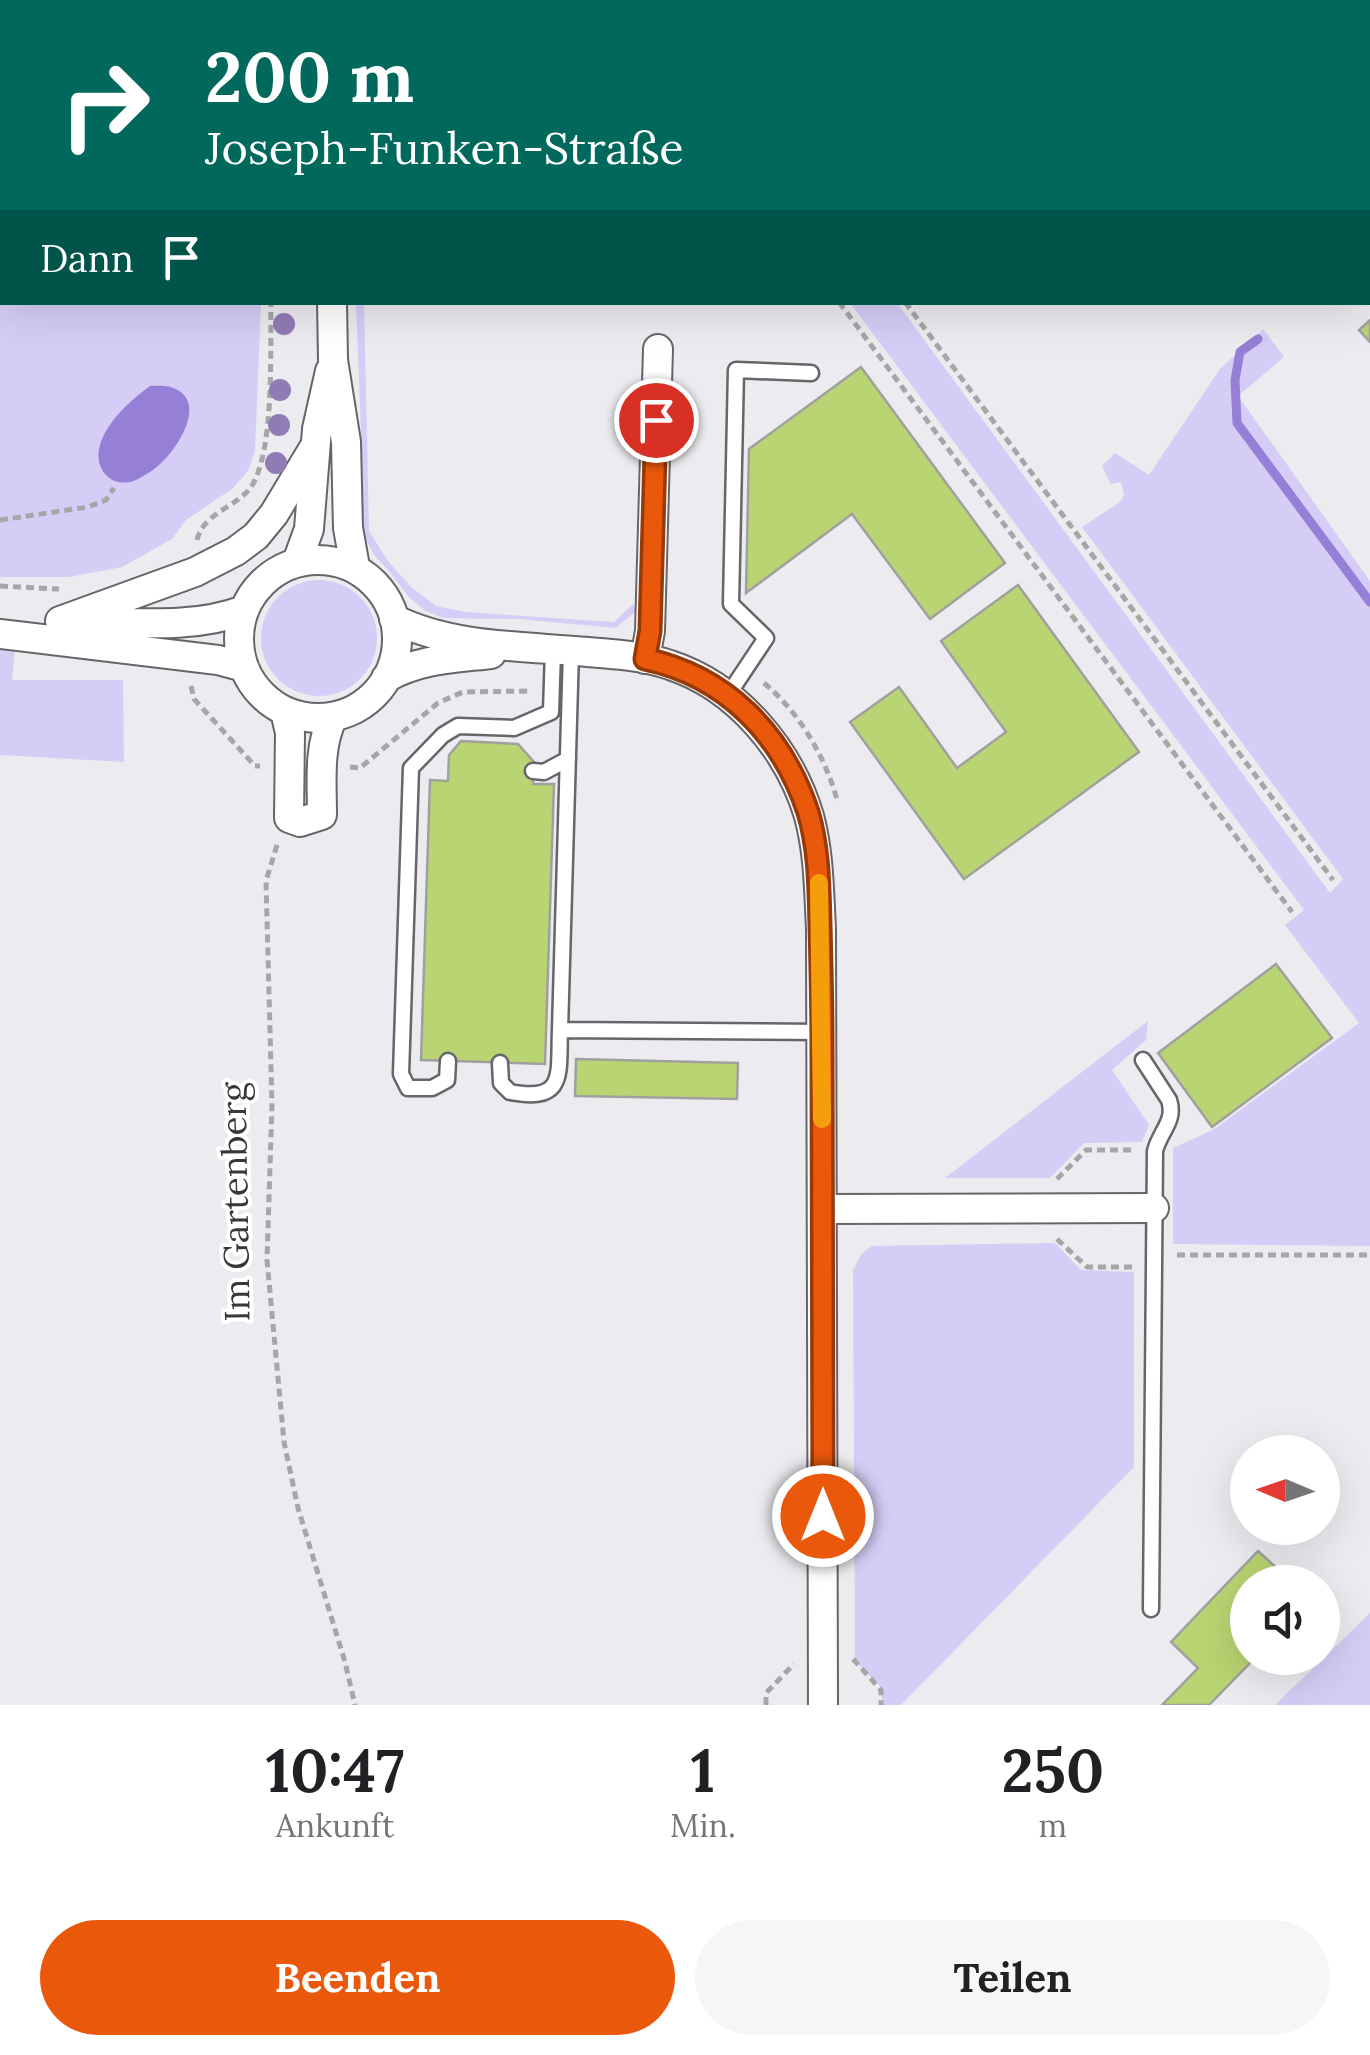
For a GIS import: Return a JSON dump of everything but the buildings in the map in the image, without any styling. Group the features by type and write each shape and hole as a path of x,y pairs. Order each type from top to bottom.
{"street":[{"path":"332,305 333,360 346,442 348,528 356,567"},
{"path":"645,659 650,631 658,350"},
{"path":"297,562 312,513 315,446 333,360"},
{"path":"60,621 218,562 256,536 315,446"},
{"path":"386,678 396,650 390,602 381,588 356,567 317,559 297,562 265,580 244,610 239,648 244,667 268,700 300,716 333,717 364,703 386,678 428,661 551,650"},
{"path":"0,620 173,623 216,620 244,610"},
{"path":"394,619 433,635 645,659 687,671 728,695 756,722 796,781 809,816 820,890 823,1705"},
{"path":"0,634 230,662 244,667"},
{"path":"286,711 290,733 289,818 300,822 322,815 323,746 333,717"},
{"path":"822,1209 1154,1208"}],"lane":[{"path":"728,695 766,638 731,604 736,370 811,373"},
{"path":"448,1061 448,1080 432,1088 408,1088 401,1074 411,768 443,735 458,726 514,728 551,712 551,650"},
{"path":"500,1062 501,1083 510,1092 550,1092 558,1078 568,760 551,650"},
{"path":"534,771 544,772 568,760"},
{"path":"560,1030 822,1032"},
{"path":"1144,1060 1172,1107 1168,1125 1154,1150 1151,1609"}],"path":[{"path":"194,572 198,533 251,488 264,456 271,305"},
{"path":"841,305 1292,912"},
{"path":"907,305 1333,880"},
{"path":"0,520 88,506 106,500 114,488"},
{"path":"192,657 191,690 214,722 255,766 290,766"},
{"path":"323,767 360,768 438,703 462,692 552,690"},
{"name":"Im Gartenberg","path":"300,822 280,833 266,882 272,1105 267,1260 284,1442 298,1508 355,1705"},
{"path":"1054,1182 1086,1150 1154,1150"},
{"path":"1058,1239 1087,1267 1370,1254"},
{"path":"853,1641 853,1661 881,1690 881,1705"},
{"path":"766,1705 766,1693 796,1663"}],"shaded area":[{"path":"0,305 261,305 255,451 248,471 232,489 186,520 172,539 122,567 69,577 0,577"},
{"path":"356,305 364,305 369,531 411,587 436,606 465,612 614,622 633,604 637,611 615,628 519,619 443,618 424,610 374,555 364,536 360,519"},
{"path":"851,305 898,305 1330,893 1343,879 1082,527 1120,502 1124,495 1121,482 1111,484 1102,466 1115,453 1149,475 1220,369 1263,329 1284,357 1238,396 1370,581 1370,1246 1173,1244 1173,1148 1213,1130 1359,1023 1285,925 1304,910"},
{"path":"150,386 171,387 183,394 189,403 186,426 174,448 155,469 131,482 115,481 100,464 103,436 128,404"},
{"path":"319,580 341,585 360,597 372,616 377,638 372,660 360,679 341,691 319,696 297,691 278,679 266,660 261,638 266,616 278,597 297,585"},
{"path":"0,645 15,646 12,680 123,680 124,762 0,755"},
{"path":"1148,1021 1146,1040 1112,1070 1149,1125 1142,1142 1084,1143 1050,1178 945,1178"},
{"path":"1055,1243 1081,1270 1134,1272 1134,1467 901,1705 883,1705 880,1686 855,1661 853,1270 871,1246"},
{"path":"1370,1613 1370,1705 1275,1705 1306,1675 1340,1675 1340,1642"}],"waterway":[{"path":"1258,339 1240,352 1235,380 1237,423 1370,602"}],"slow traffic":[{"path":"819,883 822,1119"}],"route":[{"path":"656,420 650,631 645,659 705,680 728,695 756,722 796,781 809,816 816,852 822,1006 823,1516"}]}
